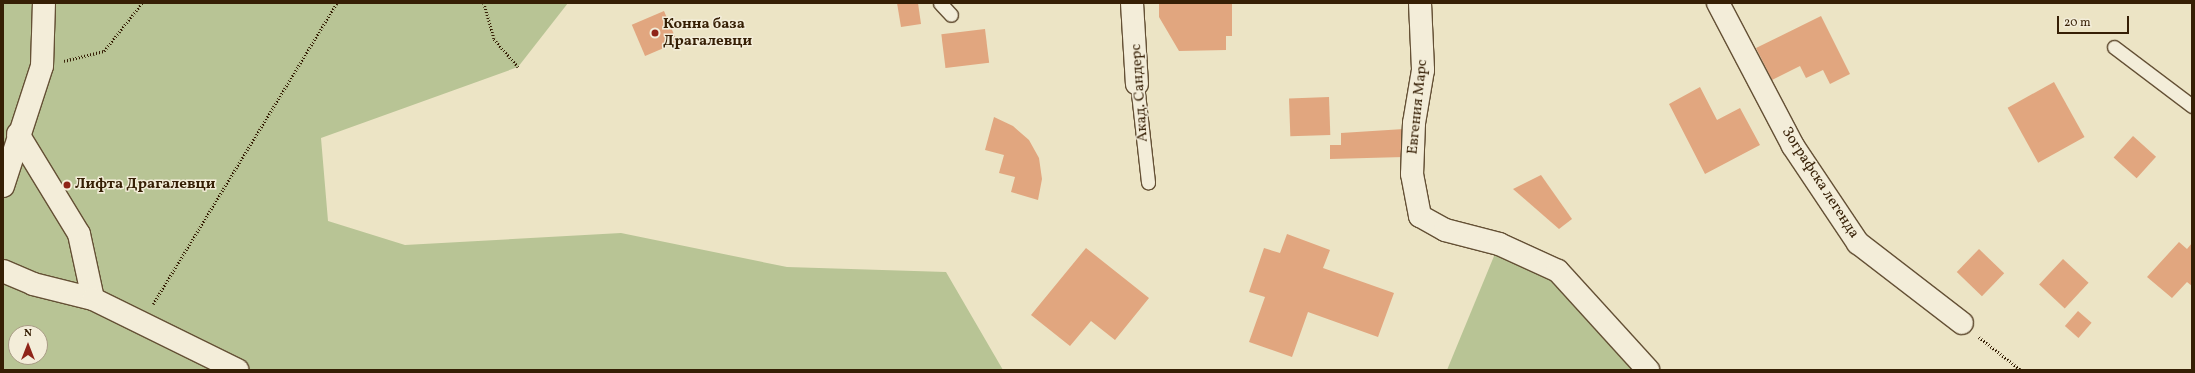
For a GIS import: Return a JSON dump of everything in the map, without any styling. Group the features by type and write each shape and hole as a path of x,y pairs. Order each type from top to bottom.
{"street":[{"path":"3,186 18,134 42,66 44,3"},
{"name":"Акад. Сандерс","path":"1132,3 1137,84"},
{"name":"Евгения Марс","path":"1420,3 1423,70 1415,113 1412,174 1420,216 1445,230 1499,244 1558,271 1648,370"},
{"name":"Зографска легенда","path":"1718,3 1793,146 1858,243 1962,324"},
{"path":"18,134 50,182 79,234 93,299"},
{"path":"3,271 33,284 93,299 237,370"}],"lane":[{"path":"940,3 951,15"},
{"path":"2114,47 2190,100"},
{"name":"Акад. Сандерс","path":"1137,84 1148,182"}],"path":[{"path":"42,66 104,51 142,3"},
{"path":"141,323 337,3"},
{"path":"484,3 494,39 518,67"},
{"path":"1962,324 2022,370"}],"green space":[{"path":"3,3 568,3 518,67 321,138 328,221 405,245 621,233 787,267 946,272 1003,370 3,370"},
{"path":"1499,244 1558,271 1648,370 1447,370"}],"building":[{"path":"897,3 918,3 921,24 901,27"},
{"path":"1159,3 1232,3 1232,36 1226,36 1226,50 1179,51 1159,17"},
{"name":"Конна база Драгалевци","path":"664,11 677,42 645,56 632,25"},
{"path":"1821,16 1850,74 1830,84 1823,70 1806,78 1800,66 1772,80 1756,48"},
{"path":"985,29 989,63 945,68 941,34"},
{"path":"2054,82 2085,137 2038,163 2008,108"},
{"path":"1700,87 1717,120 1740,108 1760,145 1705,174 1669,104"},
{"path":"1329,97 1330,135 1290,136 1289,98"},
{"path":"994,117 1013,126 1029,140 1039,158 1042,179 1038,200 1011,192 1015,177 999,173 1004,155 985,150"},
{"path":"1404,129 1404,157 1330,159 1330,145 1341,145 1341,133"},
{"path":"2133,136 2156,157 2137,178 2114,158"},
{"path":"1541,175 1572,219 1559,229 1513,189"},
{"path":"1287,234 1330,250 1323,268 1394,293 1378,337 1308,312 1292,357 1249,342 1265,297 1249,292 1264,248 1280,253"},
{"path":"2179,242 2187,249 2192,243 2192,286 2187,282 2172,298 2147,277"},
{"path":"1086,248 1149,298 1115,340 1091,321 1070,346 1031,315"},
{"path":"1979,249 2004,273 1982,296 1957,272"},
{"path":"2063,259 2089,283 2065,308 2039,285"},
{"path":"2078,311 2092,323 2078,338 2065,326"}],"place":[{"name":"Конна база Драгалевци","path":"655,33"},
{"name":"Лифта Драгалевци","path":"67,185"}]}
